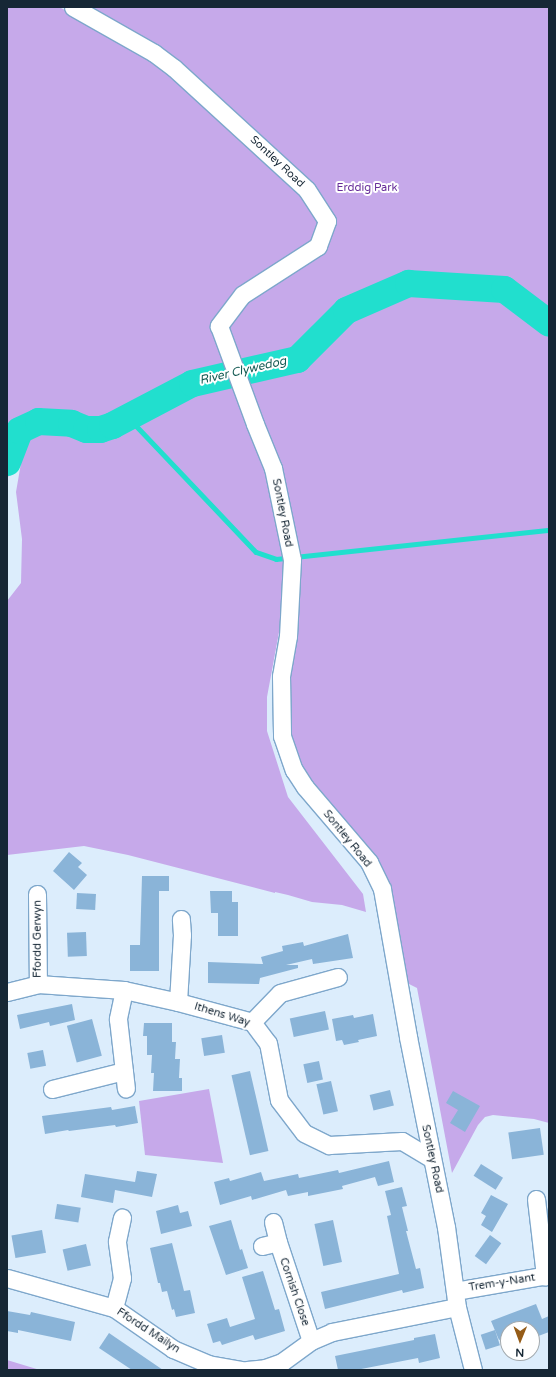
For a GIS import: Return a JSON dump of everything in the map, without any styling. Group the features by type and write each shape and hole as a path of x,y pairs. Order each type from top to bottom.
{"street":[{"name":"Sontley Road","path":"73,7 154,53 174,68 307,190 327,221 318,246 242,295 219,326 273,468 291,556 288,636 281,676 282,736 294,770 305,788 369,862 382,889 408,1037 446,1227 456,1299 473,1370"},
{"name":"Ffordd Gerwyn","path":"37,894 38,984"},
{"path":"178,1002 182,935 181,919"},
{"path":"252,1022 280,993 338,977"},
{"name":"Ithens Way","path":"7,992 38,984 124,990 178,1002 252,1022 268,1042 279,1100 304,1133 329,1145 402,1141 432,1159"},
{"path":"124,990 118,1019 126,1090"},
{"path":"52,1089 124,1070"},
{"path":"536,1199 547,1276"},
{"path":"114,1308 122,1278 117,1241 122,1218"},
{"name":"Cornish Close","path":"273,1222 270,1244 311,1341"},
{"name":"Trem-y-Nant","path":"456,1299 547,1276"},
{"name":"Ffordd Mailyn","path":"7,1278 114,1308 173,1349 208,1364 243,1370"},
{"path":"247,1370 265,1368 282,1362 311,1341 332,1332 456,1299"}],"green space":[{"name":"Erddig Park","path":"7,7 59,7 96,26 73,7 549,7 549,1123 534,1119 493,1115 485,1117 478,1125 452,1173 417,988 397,978 382,889 331,819 282,736 292,560 267,465 284,549 282,616 267,697 267,731 288,797 363,894 366,912 342,905 312,902 128,855 84,846 7,855 7,601 21,583 22,539 16,492 21,463 7,478"},
{"path":"209,1089 223,1163 145,1155 139,1101"},
{"path":"7,1360 40,1370 7,1370"}],"building":[{"path":"69,852 82,863 78,867 87,875 74,890 53,871"},
{"path":"142,876 169,876 169,891 159,891 159,971 130,971 130,945 140,945"},
{"path":"210,891 232,891 232,902 238,902 238,936 218,936 218,913 211,913"},
{"path":"77,893 96,894 95,910 76,909"},
{"path":"86,932 87,956 68,957 67,933"},
{"path":"348,934 353,958 313,964 312,959 286,965 298,965 298,968 260,978 259,984 208,983 208,962 263,964 261,957 283,951 282,946 303,942 304,946"},
{"path":"72,1004 75,1020 50,1026 49,1022 20,1029 17,1015"},
{"path":"325,1011 329,1030 294,1037 290,1018"},
{"path":"373,1014 377,1036 344,1045 342,1040 336,1041 332,1019 353,1015 354,1018"},
{"path":"92,1019 102,1056 77,1062 67,1026"},
{"path":"144,1023 172,1023 172,1042 176,1042 175,1059 180,1059 179,1078 182,1078 182,1091 153,1091 154,1073 151,1073 152,1055 147,1055 147,1036 143,1036"},
{"path":"222,1035 225,1053 204,1056 201,1038"},
{"path":"43,1050 46,1066 30,1069 27,1053"},
{"path":"319,1061 323,1080 307,1083 303,1064"},
{"path":"250,1071 268,1151 250,1155 231,1075"},
{"path":"331,1081 338,1111 323,1115 316,1084"},
{"path":"390,1090 394,1106 373,1111 370,1095"},
{"path":"453,1091 480,1106 465,1132 450,1123 458,1110 446,1103"},
{"path":"135,1106 138,1123 116,1127 115,1125 45,1134 42,1116 111,1107 112,1110"},
{"path":"540,1128 544,1155 512,1159 508,1132"},
{"path":"389,1161 394,1182 378,1186 375,1177 342,1186 343,1189 308,1196 308,1192 288,1196 286,1190 252,1200 251,1196 220,1205 214,1182 229,1178 230,1181 261,1172 264,1181 298,1174 299,1178 338,1170 339,1173"},
{"path":"481,1164 503,1178 496,1190 474,1176"},
{"path":"137,1171 157,1174 152,1197 115,1190 113,1203 81,1197 85,1174 135,1182"},
{"path":"402,1187 407,1206 402,1207 408,1231 406,1231 416,1269 420,1268 424,1288 403,1293 402,1290 325,1309 321,1292 399,1274 387,1216 391,1215 385,1191"},
{"path":"491,1195 508,1204 492,1232 481,1225 486,1216 481,1213"},
{"path":"57,1204 81,1208 78,1223 55,1219"},
{"path":"178,1205 180,1213 188,1211 192,1226 161,1234 156,1211"},
{"path":"231,1220 240,1250 242,1249 248,1268 226,1275 209,1226"},
{"path":"333,1220 342,1262 323,1266 314,1224"},
{"path":"42,1230 46,1253 15,1258 11,1235"},
{"path":"490,1235 501,1243 486,1264 475,1256"},
{"path":"172,1243 184,1291 190,1290 195,1313 176,1317 174,1309 172,1310 167,1291 162,1292 160,1283 158,1283 150,1248"},
{"path":"86,1244 91,1265 68,1271 63,1249"},
{"path":"263,1271 275,1310 279,1309 285,1331 255,1340 253,1335 222,1345 220,1341 213,1343 207,1324 227,1318 230,1327 255,1319 242,1277"},
{"path":"536,1304 542,1319 549,1316 549,1332 540,1335 540,1321 500,1321 499,1340 491,1321"},
{"path":"7,1311 30,1315 31,1312 75,1322 71,1341 18,1330 18,1333 7,1331"},
{"path":"495,1330 500,1345 486,1350 481,1335"},
{"path":"109,1333 163,1370 132,1370 99,1348"},
{"path":"435,1334 440,1358 419,1363 418,1358 356,1370 338,1370 335,1356 414,1340 414,1338"}],"waterway":[{"name":"River Clywedog","path":"7,462 19,430 38,421 71,423 86,429 100,429 112,425 192,383 297,359 346,310 408,283 504,289 549,323"},
{"path":"127,416 256,552 276,559 549,530"}]}
